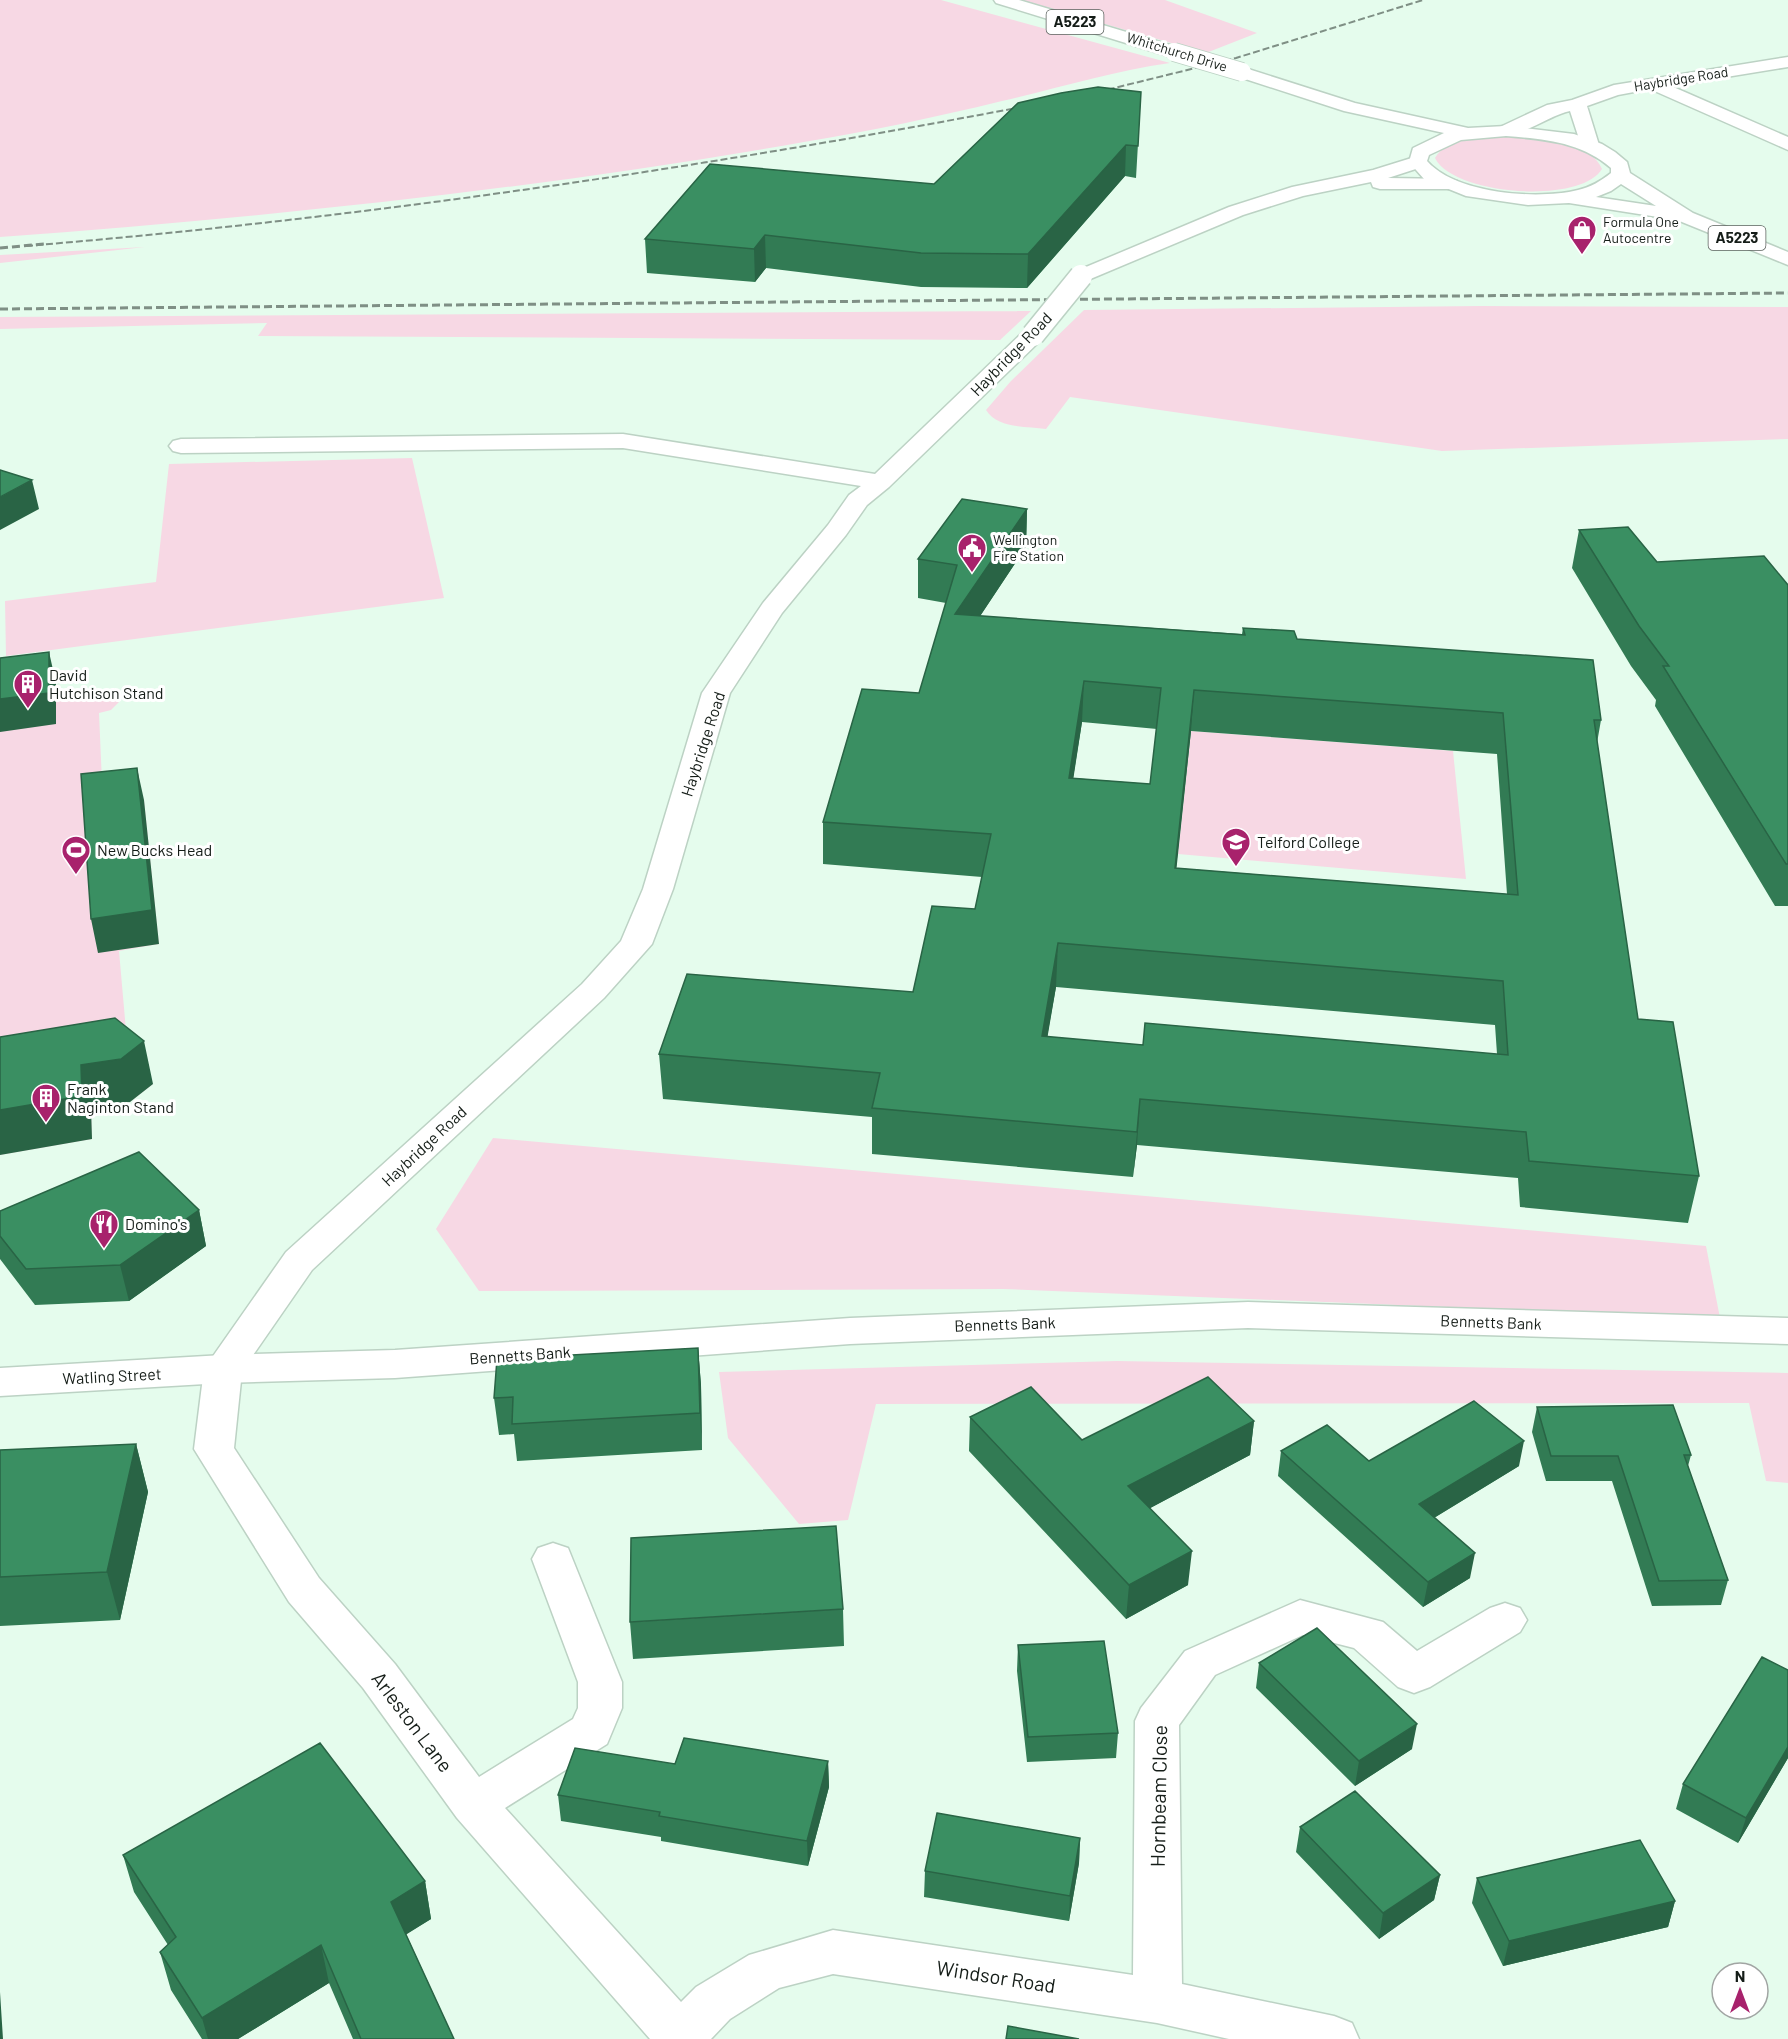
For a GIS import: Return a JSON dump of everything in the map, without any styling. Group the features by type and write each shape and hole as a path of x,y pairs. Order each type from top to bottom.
{"street":[{"name":"Whitchurch Drive","path":"1002,0 1350,107 1467,133"},
{"name":"Haybridge Road","path":"1506,131 1552,109 1576,104 1614,90 1788,62"},
{"path":"1652,84 1788,144"},
{"path":"1576,104 1590,146"},
{"name":"Whitchurch Drive","path":"1350,107 1378,122 1409,148 1428,174 1450,185"},
{"path":"1506,131 1566,138 1608,154 1620,166 1620,175 1612,185 1594,192 1569,197 1525,199 1479,193 1450,185 1379,183 1299,191 1377,175 1409,148 1467,133 1506,131"},
{"name":"A5223","path":"1620,175 1686,217 1788,259"},
{"name":"Haybridge Road","path":"223,1369 299,1261 593,990 636,944 658,889 716,693 772,609 837,530 872,502 879,483 1033,335 1081,276 1198,225 1299,191"},
{"name":"A5223","path":"1569,197 1686,217"},
{"path":"181,446 623,441 879,483"},
{"name":"Bennetts Bank","path":"223,1369 395,1364 850,1330 1248,1315 1788,1330"},
{"name":"Watling Street","path":"0,1382 223,1369"},
{"name":"Arleston Lane","path":"223,1369 214,1449 304,1590 379,1676 473,1804 681,2038"},
{"path":"473,1804 591,1731 600,1708 600,1682 553,1559"},
{"name":"Hornbeam Close","path":"1157,2001 1157,1721 1200,1663 1300,1617 1368,1634 1414,1675 1505,1620"},
{"name":"Windsor Road","path":"681,2038 713,2003 766,1970 832,1952 1157,2001 1334,2039"}],"shaded area":[{"path":"0,0 941,0 1170,63 1107,75 978,107 829,138 604,174 302,211 0,237"},
{"path":"1021,0 1165,0 1257,33 1206,53"},
{"path":"1495,136 1539,138 1570,144 1595,158 1602,169 1589,180 1569,188 1517,191 1466,180 1446,171 1435,158 1446,146 1462,140"},
{"path":"145,247 0,263 0,255"},
{"path":"1481,306 1788,307 1788,439 1442,451 1070,397 1046,429 1005,424 991,416 986,410 1011,381 1084,310"},
{"path":"1031,311 1000,340 258,336 267,323 0,329 0,317"},
{"path":"412,458 444,598 6,656 5,601 156,582 169,464"},
{"name":"New Bucks Head","path":"0,690 56,700 99,695 119,702 111,710 99,713 103,805 144,800 159,944 119,951 130,1076 153,1084 130,1102 91,1107 92,1139 0,1155"},
{"path":"1191,731 1453,751 1466,879 1178,854"},
{"path":"493,1138 1706,1246 1720,1318 1003,1289 479,1291 436,1229"},
{"path":"1117,1361 1788,1373 1788,1483 1766,1481 1749,1403 876,1404 848,1520 799,1524 728,1438 719,1372"}],"building":[{"path":"1098,87 1141,92 1138,146 1126,145 1028,254 921,253 765,235 754,249 645,239 710,164 934,184 1018,103"},
{"path":"0,470 32,480 0,497"},
{"path":"962,499 1027,509 955,614 1245,635 1243,628 1294,631 1297,639 1593,660 1601,720 1594,720 1638,1019 1673,1022 1699,1176 1529,1161 1526,1132 1140,1099 1137,1132 872,1108 880,1073 659,1054 687,974 913,992 932,906 975,909 991,834 823,822 862,689 919,693 957,565 918,559","holes":["1084,681 1161,688 1150,784 1069,778","1194,690 1503,713 1518,895 1175,868","1058,943 1503,981 1508,1055 1145,1023 1143,1045 1042,1036"]},
{"path":"1628,527 1657,562 1764,556 1788,585 1788,864 1663,666 1669,666 1639,626 1579,530"},
{"path":"49,652 49,693 0,699 0,658"},
{"path":"137,768 152,910 91,919 81,774"},
{"path":"115,1018 144,1041 121,1059 81,1065 82,1096 0,1110 0,1037"},
{"path":"139,1152 199,1210 120,1265 26,1269 0,1236 0,1211"},
{"path":"698,1348 700,1413 512,1424 513,1397 494,1398 497,1359"},
{"path":"1208,1377 1254,1421 1128,1486 1192,1551 1129,1585 970,1417 1031,1387 1082,1440"},
{"path":"1474,1401 1524,1441 1419,1504 1475,1553 1428,1582 1281,1451 1327,1425 1369,1461"},
{"path":"1673,1405 1691,1455 1684,1455 1728,1580 1659,1581 1618,1456 1551,1456 1537,1407"},
{"path":"136,1444 107,1572 0,1577 0,1450"},
{"path":"836,1526 843,1609 630,1622 631,1538"},
{"path":"1317,1628 1417,1724 1359,1761 1259,1663"},
{"path":"1104,1641 1118,1733 1028,1737 1018,1645"},
{"path":"1762,1657 1788,1670 1788,1747 1746,1818 1683,1784"},
{"path":"684,1738 828,1761 807,1841 659,1816 660,1812 558,1795 575,1748 675,1764"},
{"path":"320,1743 425,1881 391,1902 454,2039 361,2039 321,1945 202,2018 160,1952 176,1937 123,1855"},
{"path":"1355,1791 1440,1875 1383,1913 1300,1827"},
{"path":"937,1813 1080,1838 1070,1896 925,1871"},
{"path":"1640,1840 1675,1901 1509,1941 1477,1878"},
{"path":"1008,2026 1079,2039 1006,2039"}],"railway":[{"path":"1098,92 1236,58 1423,0"},
{"path":"26,246 278,221 528,189 778,151 1027,106"},
{"path":"0,248 44,244"},
{"path":"0,309 1788,293"}],"place":[{"name":"Formula One Autocentre","path":"1582,256"},
{"name":"Wellington Fire Station","path":"972,574"},
{"name":"David Hutchison Stand","path":"28,710"},
{"name":"Telford College","path":"1236,868"},
{"name":"New Bucks Head","path":"76,876"},
{"name":"Frank Naginton Stand","path":"46,1124"},
{"name":"Domino's","path":"104,1250"}]}
